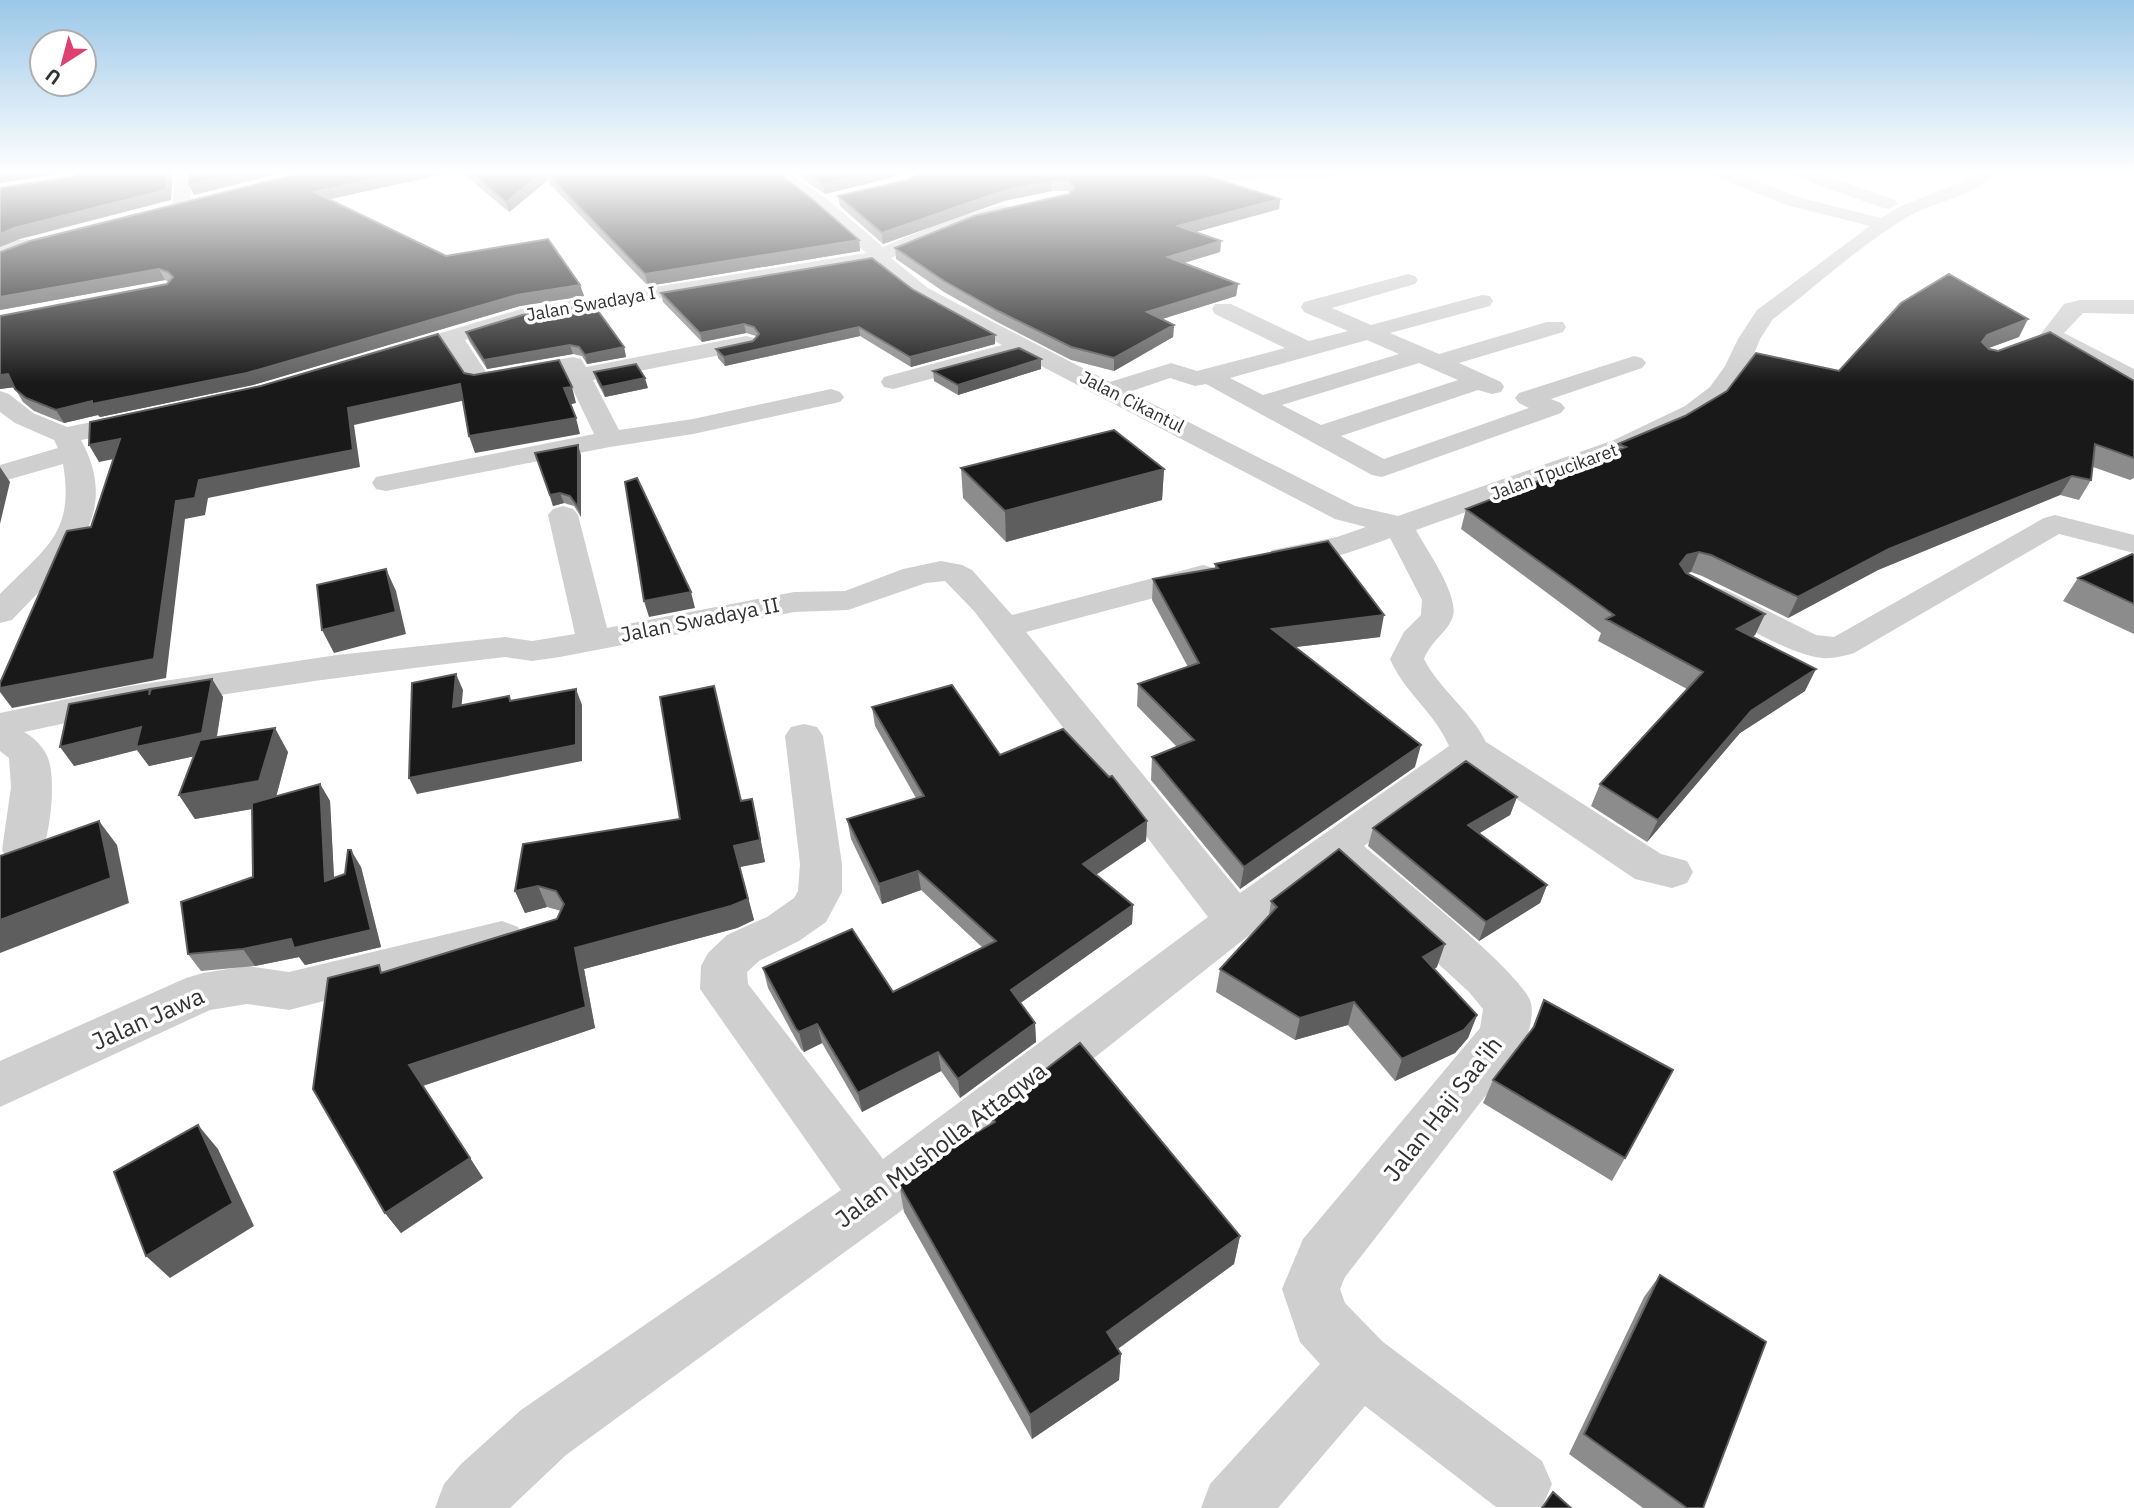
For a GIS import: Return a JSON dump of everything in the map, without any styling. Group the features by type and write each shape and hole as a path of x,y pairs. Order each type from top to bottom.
{"street":[{"name":"Jalan Cikantul","path":"866,242 877,252 878,257 920,292 1022,347 1345,513 1398,525"},
{"name":"Jalan Swadaya I","path":"375,359 521,316 878,257 906,242"},
{"name":"Jalan Tpucikaret","path":"1004,627 1244,566 1344,545 1398,525 1424,519 1624,446 1694,411 1719,392 1737,367 1749,339 1765,314 1860,242"},
{"path":"1408,280 1312,307 1507,393"},
{"path":"1110,390 1171,370 1195,379 1209,376 1482,301"},
{"path":"2025,345 2051,335 2072,309 2080,306 2134,307"},
{"path":"1223,309 1306,349"},
{"path":"1259,404 1555,327"},
{"path":"2051,335 2134,379"},
{"path":"451,337 479,381 573,363 610,439"},
{"path":"580,375 746,343"},
{"path":"893,382 1022,347"},
{"path":"400,373 465,360"},
{"path":"1209,376 1382,469 1552,408 1528,398 1634,363"},
{"path":"1318,435 1480,381"},
{"path":"386,483 610,439 697,427 781,406 831,397"},
{"path":"0,398 24,418 69,444 82,492 78,521 68,541 0,613"},
{"path":"0,474 69,444 157,417"},
{"path":"563,514 593,639"},
{"path":"1690,585 1804,642 1824,648 1842,646 2055,524 2134,544"},
{"path":"1398,525 1438,600 1437,617 1416,639 1407,659 1415,676 1460,728 1470,750 1504,769 1650,868 1672,872"},
{"name":"Jalan Swadaya II","path":"0,725 130,697 337,666 505,647 532,651 794,602 850,600 929,572 952,572 970,584 1236,920"},
{"path":"0,736 11,740 27,755 31,771 31,804 23,850"},
{"path":"804,736 821,864 820,892 810,910 783,929 743,948 724,966 724,989 878,1196"},
{"name":"Jalan Musholla Attaqwa","path":"468,1508 478,1494 538,1436 878,1196 1372,817 1470,750"},
{"name":"Jalan Haji Saa'ih","path":"1337,846 1486,979 1507,1004 1504,1035 1323,1259 1311,1289 1321,1321 1362,1364 1518,1484"},
{"name":"Jalan Jawa","path":"0,1085 203,992 247,985 289,991 548,927"},
{"path":"1234,1508 1362,1364"}],"building":[{"path":"26,242 418,242 446,256 528,242 550,242 580,285 517,295 247,373 56,410 26,398 15,389 8,374 0,375 0,316 167,284 173,277 159,269 0,297 0,252"},
{"path":"614,242 844,242 645,274"},
{"path":"909,242 1216,242 1168,257 1238,284 1147,312 1174,325 1114,358 1071,347 998,311 944,281 895,248"},
{"path":"872,258 912,289 995,335 910,357 859,327 724,357 716,349 753,341 759,334 754,327 744,324 700,333 661,293"},
{"path":"1949,274 2028,319 1987,335 1982,342 1989,349 1998,351 2050,332 2134,381 2134,458 2095,444 2091,480 2072,476 1889,549 1798,597 1711,555 1699,552 1687,555 1680,564 1686,573 1765,614 1737,629 1816,669 1751,711 1658,820 1600,784 1703,672 1606,619 1614,615 1466,509 1626,447 1618,444 1685,416 1727,391 1756,353 1839,371 1901,303"},
{"path":"593,304 624,347 585,355 579,347 570,345 484,360 466,332 522,315"},
{"path":"438,334 464,373 474,375 559,360 572,387 564,388 576,418 469,436 460,384 348,408 353,450 199,480 195,498 176,501 154,659 0,688 67,531 91,527 120,439 89,445 90,422 261,386"},
{"path":"1019,348 1041,359 958,385 933,371"},
{"path":"636,364 645,378 602,387 594,372"},
{"path":"1114,430 1164,469 1005,511 961,468"},
{"path":"578,445 578,507 570,496 560,493 550,495 535,453"},
{"path":"637,478 691,592 644,601 625,482"},
{"path":"1328,541 1384,615 1272,629 1421,745 1244,867 1152,757 1194,740 1138,684 1199,663 1153,579 1218,568 1215,564"},
{"path":"2132,554 2134,604 2078,578"},
{"path":"386,569 396,612 322,630 317,585"},
{"path":"456,674 453,707 509,696 510,701 576,689 576,745 409,778 412,683"},
{"path":"212,679 202,733 136,747 141,727 60,747 69,704 150,689 149,695 151,689"},
{"path":"952,685 1000,755 1063,729 1109,777 1112,776 1147,821 1083,864 1133,905 1011,990 1035,1023 958,1079 938,1052 858,1093 817,1024 799,1032 796,1029 763,968 852,929 893,992 996,941 918,871 879,884 847,819 924,796 872,707"},
{"path":"714,686 741,801 752,799 760,840 734,846 748,899 731,906 575,948 586,1007 409,1065 470,1158 385,1213 313,1089 328,978 379,965 381,973 557,919 564,904 556,891 538,886 515,891 523,844 680,819 660,697"},
{"path":"275,728 259,781 179,795 200,740"},
{"path":"1466,761 1517,797 1468,825 1547,885 1486,922 1373,828"},
{"path":"320,784 325,881 345,874 348,850 351,850 371,930 294,948 291,939 243,949 188,954 181,902 253,877 252,803"},
{"path":"99,821 111,878 0,920 0,856"},
{"path":"1339,849 1445,944 1423,957 1477,1015 1464,1030 1402,1059 1354,1002 1300,1018 1220,969 1277,907 1271,901"},
{"path":"1544,1000 1673,1070 1625,1158 1493,1080 1534,1027"},
{"path":"1080,1043 1240,1236 1107,1332 1121,1354 1030,1415 899,1184 932,1158 995,1122 989,1113"},
{"path":"198,1125 233,1203 146,1256 114,1172"},
{"path":"1660,1275 1766,1342 1703,1508 1687,1508 1584,1434"},
{"path":"1553,1492 1571,1508 1542,1508"}]}
